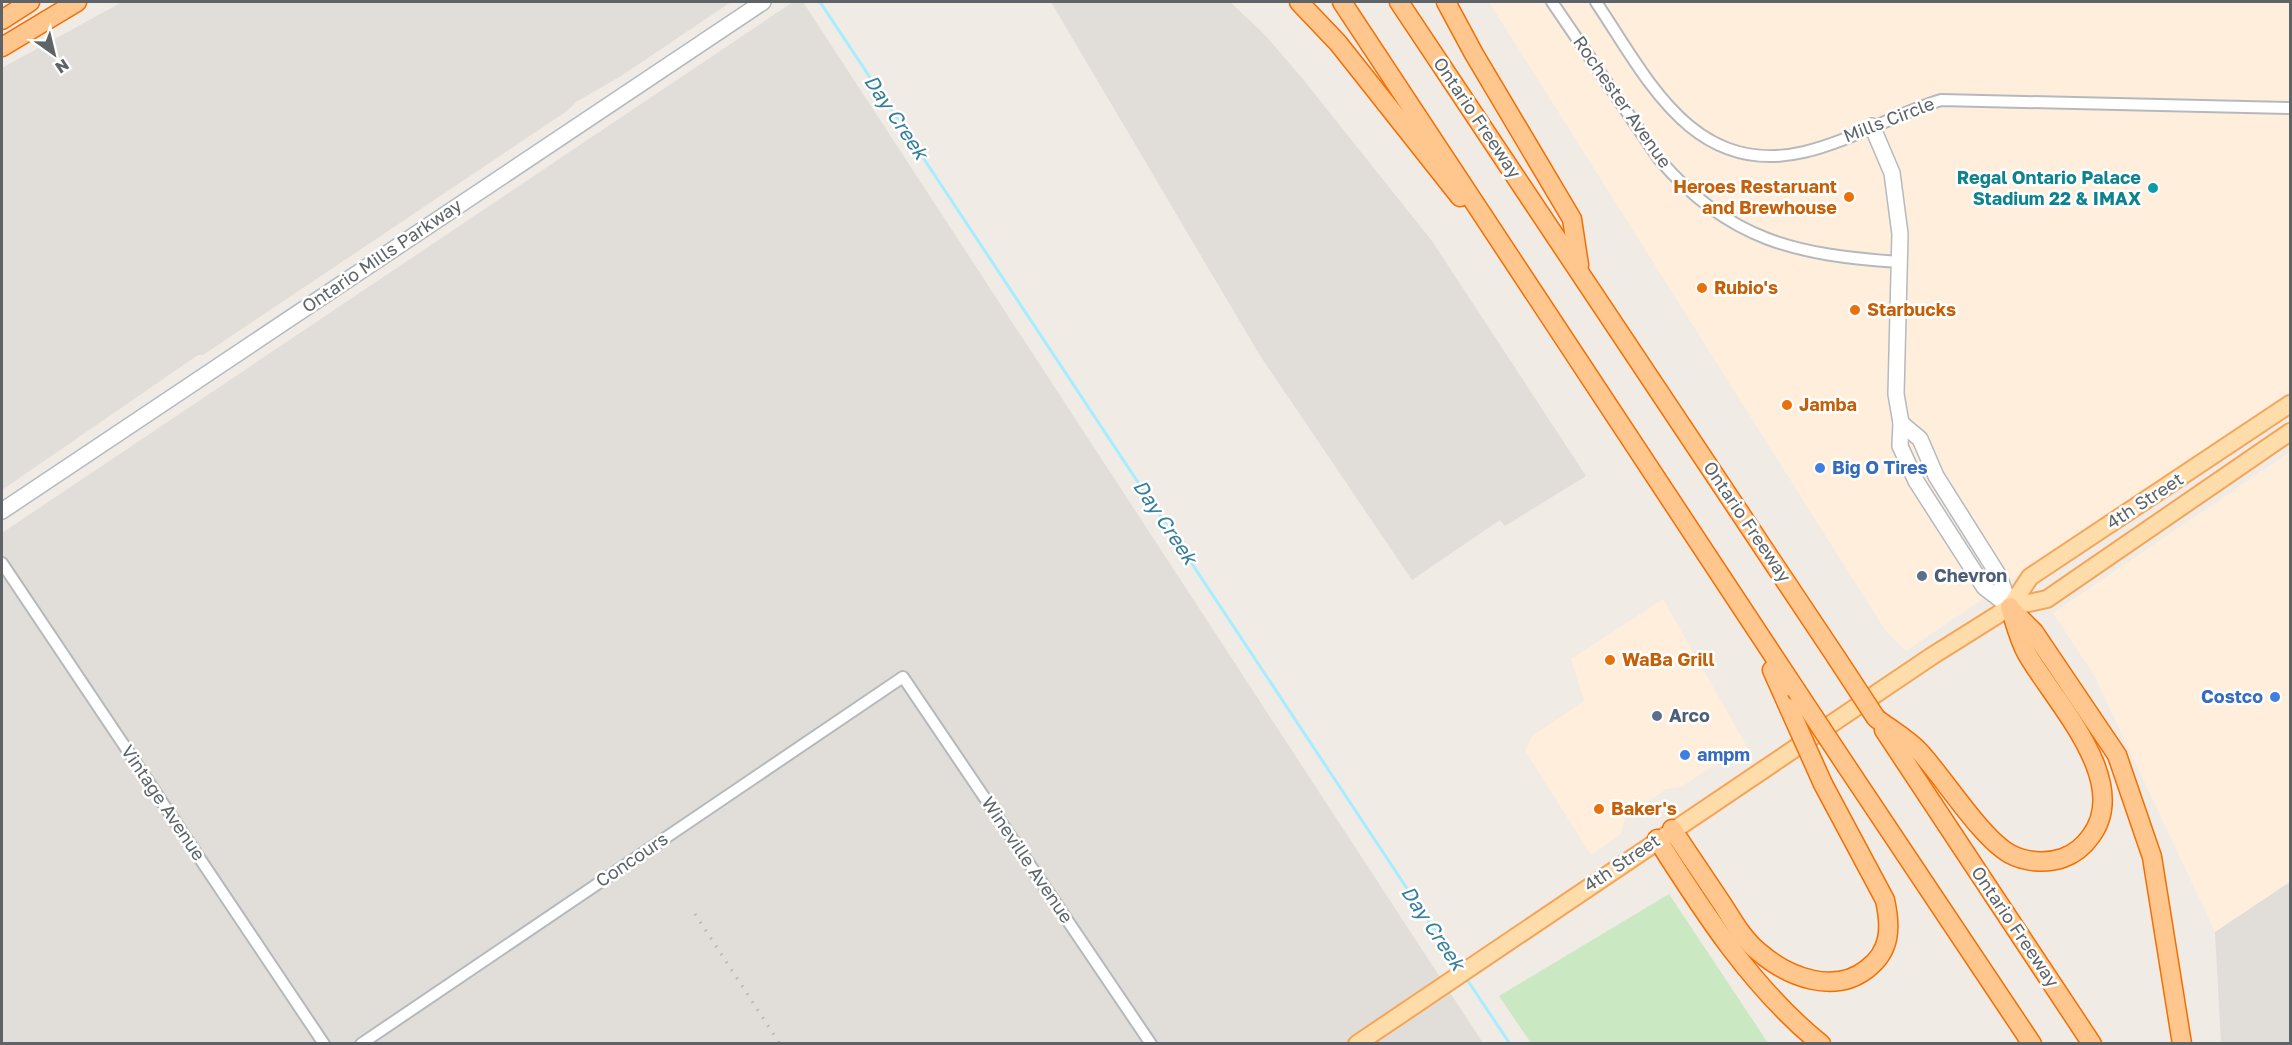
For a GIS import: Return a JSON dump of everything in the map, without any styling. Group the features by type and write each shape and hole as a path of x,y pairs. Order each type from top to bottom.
{"highway":[{"path":"2,20 30,2"},
{"path":"2,47 77,2"},
{"path":"1299,2 1338,44 1422,152 1515,262"},
{"path":"1342,2 1751,622 1793,699 1823,784 1885,900 1890,920 1889,936 1880,957 1860,975 1849,980 1826,983 1791,972 1757,951 1664,834"},
{"name":"Ontario Freeway","path":"1400,2 1876,718 1895,738 2092,1044"},
{"path":"1446,2 1474,54 1572,219 1579,270"},
{"path":"1895,738 1918,750 1984,830 2009,854 2026,860 2050,861 2071,855 2088,841 2101,819 2103,800 2100,780 2089,751 2026,653 2010,608"},
{"path":"2010,608 2034,632 2117,754 2152,857 2182,1044"},
{"path":"1793,699 1847,766 2032,1044"},
{"path":"1664,834 1744,967 1774,1000 1821,1044"}],"main road":[{"name":"Ontario Mills Parkway","path":"2,511 763,2"},
{"path":"1872,126 1885,152 1896,196 1900,234 1896,394 1901,423 1900,446 1916,481 1984,587 2010,608"},
{"name":"4th Street","path":"2010,608 2030,577 2290,404"},
{"name":"4th Street","path":"1357,1044 1664,834 2010,608 2047,599 2290,432"}],"street":[{"name":"Rochester Avenue","path":"1552,2 1659,159 1676,179 1702,201 1759,236 1796,250 1835,257 1899,262"},
{"name":"Mills Circle","path":"1596,2 1666,105 1688,127 1720,146 1765,155 1796,153 1872,126 1908,110 1941,100 2290,108"},
{"name":"Vintage Avenue","path":"2,563 324,1044"},
{"name":"Concours","path":"361,1044 903,677"},
{"name":"Wineville Avenue","path":"903,677 1151,1044"}],"shaded area":[{"path":"122,2 731,2 621,76 576,102 567,111 203,355 198,355 2,490 2,68"},
{"path":"793,2 803,2 1483,1043 2,1043 2,533"},
{"path":"1051,2 1230,2 1265,35 1302,78 1432,241 1586,476 1505,526 1500,520 1412,580 1259,354"},
{"path":"1489,2 2290,2 2290,391 1906,651 1885,630"},
{"path":"2290,452 2290,882 2215,932 2094,675 2053,613"},
{"path":"1663,599 1749,750 1724,759 1681,787 1666,789 1625,818 1621,834 1591,855 1525,751 1532,736 1584,701 1571,659"},
{"path":"2290,882 2290,1043 2221,1043 2215,932"}],"green space":[{"path":"1669,894 1768,1043 1531,1043 1499,996"}],"waterway":[{"name":"Day Creek","path":"820,2 1459,967"},
{"name":"Day Creek","path":"1466,978 1510,1044"}],"railway":[{"path":"695,914 780,1044"}],"place":[{"name":"Regal Ontario Palace Stadium 22 & IMAX","path":"2153,188"},
{"name":"Heroes Restaruant and Brewhouse","path":"1849,197"},
{"name":"Rubio's","path":"1702,288"},
{"name":"Starbucks","path":"1855,310"},
{"name":"Jamba","path":"1787,405"},
{"name":"Big O Tires","path":"1820,468"},
{"name":"Chevron","path":"1922,576"},
{"name":"WaBa Grill","path":"1610,660"},
{"name":"Costco","path":"2275,697"},
{"name":"Arco","path":"1657,716"},
{"name":"ampm","path":"1685,755"},
{"name":"Baker's","path":"1599,809"}]}
